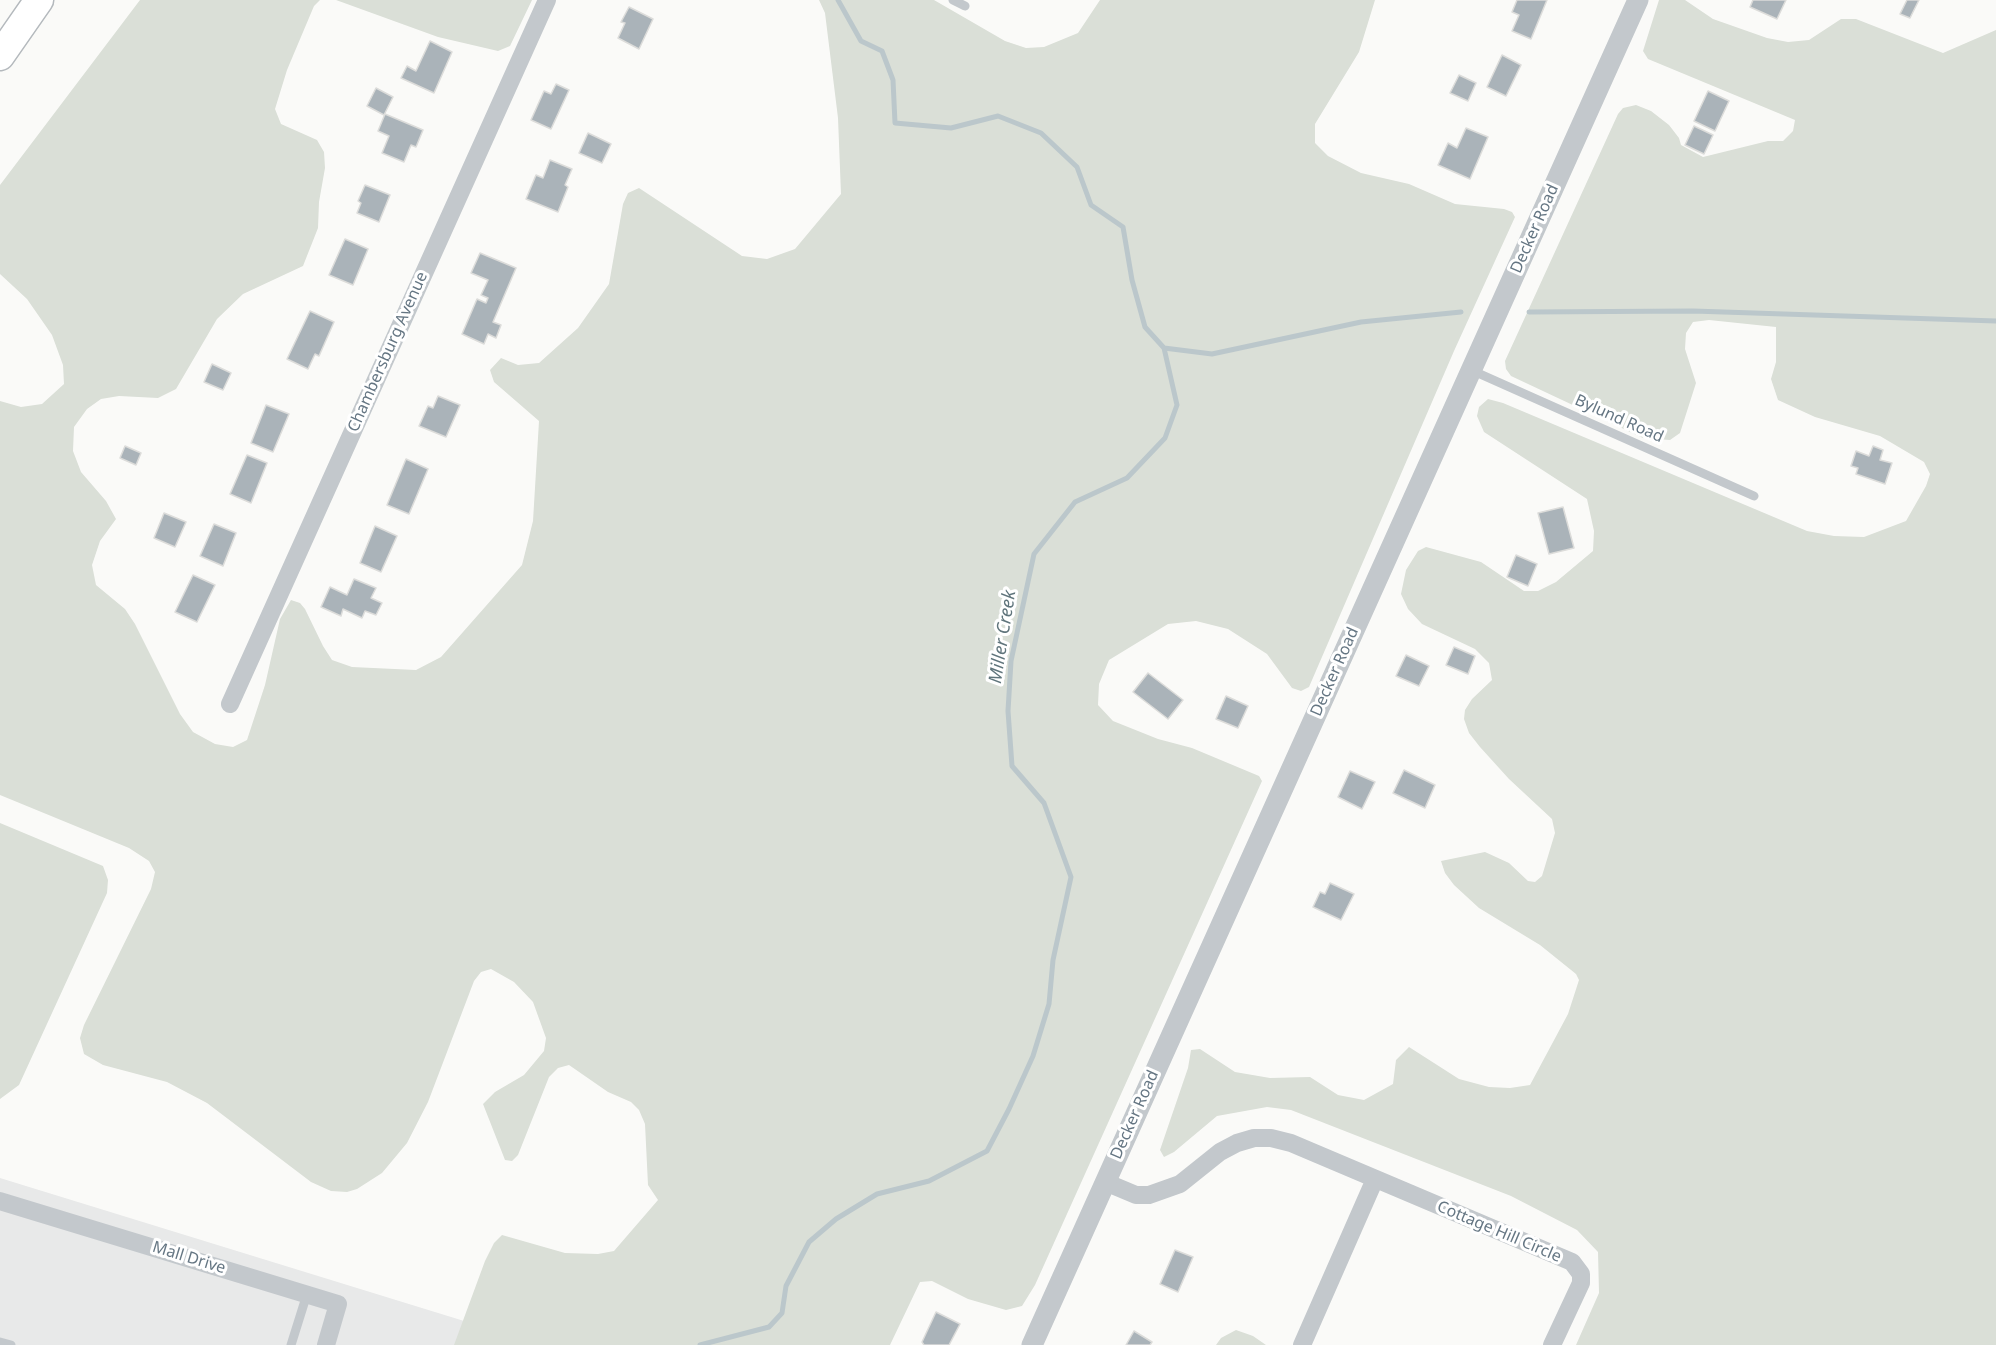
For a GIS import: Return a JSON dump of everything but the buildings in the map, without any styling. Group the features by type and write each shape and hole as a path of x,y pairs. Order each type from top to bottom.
{"highway":[{"path":"0,56 39,0"}],"street":[{"name":"Chambersburg Avenue","path":"230,704 547,0"},
{"name":"Decker Road","path":"1032,1345 1638,0"},
{"name":"Cottage Hill Circle","path":"1105,1182 1136,1195 1149,1195 1180,1184 1220,1152 1237,1143 1262,1138 1291,1143 1572,1262 1578,1268 1581,1283 1552,1345"},
{"path":"1302,1345 1375,1179"},
{"name":"Mall Drive","path":"0,1201 338,1304 326,1345"}],"lane":[{"path":"953,0 965,6"},
{"name":"Bylund Road","path":"1471,370 1754,496"},
{"path":"291,1345 307,1294"}],"shaded area":[{"path":"140,0 320,0 314,6 287,70 275,109 281,124 317,140 324,152 325,168 319,202 318,228 303,266 243,294 217,319 176,389 158,398 119,396 101,399 87,409 74,427 73,451 81,472 106,501 116,519 100,541 92,565 96,585 125,609 135,624 180,714 193,732 215,744 233,747 247,740 265,685 280,619 291,600 300,603 305,609 332,660 352,667 416,670 441,657 522,565 533,521 539,421 494,382 490,370 501,358 518,365 539,363 578,328 609,284 623,204 628,193 639,188 742,256 767,259 795,249 841,194 838,118 825,13 819,0 934,0 1005,41 1026,48 1044,47 1078,33 1100,0 1375,0 1359,52 1315,124 1315,143 1328,156 1361,173 1409,184 1455,204 1504,209 1512,212 1515,217 1454,351 1309,687 1301,691 1292,688 1267,654 1228,629 1196,621 1168,624 1109,660 1099,684 1098,705 1113,721 1158,739 1192,748 1259,776 1262,781 1035,1285 1022,1306 1006,1310 968,1299 932,1281 920,1282 890,1345 454,1345 485,1261 494,1243 502,1235 565,1253 598,1254 614,1251 658,1200 648,1185 645,1124 639,1110 631,1102 608,1092 569,1065 558,1068 549,1077 518,1155 512,1161 505,1160 483,1104 495,1092 524,1075 544,1051 546,1038 533,1002 514,982 491,969 481,972 474,981 428,1102 407,1143 382,1173 357,1189 347,1192 331,1191 311,1182 207,1103 167,1082 103,1065 84,1054 80,1038 84,1025 151,889 155,872 149,861 129,848 0,795 0,401 21,407 42,404 64,384 63,365 52,335 27,299 0,274 0,185"},
{"path":"336,0 532,0 510,46 498,51 438,37"},
{"path":"1659,0 1685,0 1713,19 1767,38 1788,42 1809,40 1841,19 1856,19 1943,53 1996,30 1996,1345 1576,1345 1599,1293 1598,1252 1577,1230 1511,1196 1291,1110 1267,1107 1217,1116 1174,1152 1164,1157 1160,1150 1188,1068 1191,1050 1200,1049 1235,1072 1270,1078 1310,1077 1338,1095 1364,1100 1393,1084 1396,1060 1409,1047 1459,1079 1489,1087 1510,1088 1530,1085 1568,1014 1579,980 1576,974 1540,945 1479,908 1454,885 1445,873 1441,861 1485,852 1509,863 1528,881 1535,882 1542,876 1555,833 1552,819 1509,779 1469,733 1464,719 1465,710 1472,699 1492,680 1489,663 1475,649 1422,624 1408,609 1401,594 1406,570 1418,551 1426,547 1481,562 1524,591 1538,591 1556,582 1593,551 1594,531 1587,499 1484,432 1477,416 1479,407 1488,399 1503,403 1807,531 1834,536 1864,537 1906,521 1926,486 1930,474 1924,462 1880,436 1815,417 1778,400 1771,379 1776,362 1776,327 1709,320 1693,322 1686,333 1685,349 1696,383 1680,433 1670,440 1643,438 1511,376 1506,369 1505,361 1618,114 1623,108 1636,105 1651,111 1669,125 1679,138 1681,145 1703,157 1768,141 1783,141 1793,131 1795,120 1648,59 1643,51"},
{"path":"0,823 103,866 108,880 107,893 19,1085 0,1099"},
{"path":"0,1178 542,1345 0,1345"},
{"path":"1236,1330 1253,1336 1266,1345 1216,1345 1221,1338"}],"waterway":[{"name":"Miller Creek","path":"700,1345 769,1327 782,1313 786,1286 809,1242 836,1219 877,1194 929,1181 987,1151 1009,1109 1033,1056 1049,1004 1053,960 1071,877 1044,803 1012,766 1008,711 1011,661 1034,554 1075,502 1127,478 1165,438 1177,405 1164,348 1145,327 1132,280 1123,227 1091,205 1077,167 1041,133 998,116 951,128 895,123 893,80 882,51 861,41 838,0"},
{"path":"1529,312 1693,311 1996,321"},
{"path":"1164,348 1212,354 1361,322 1461,312"}]}
